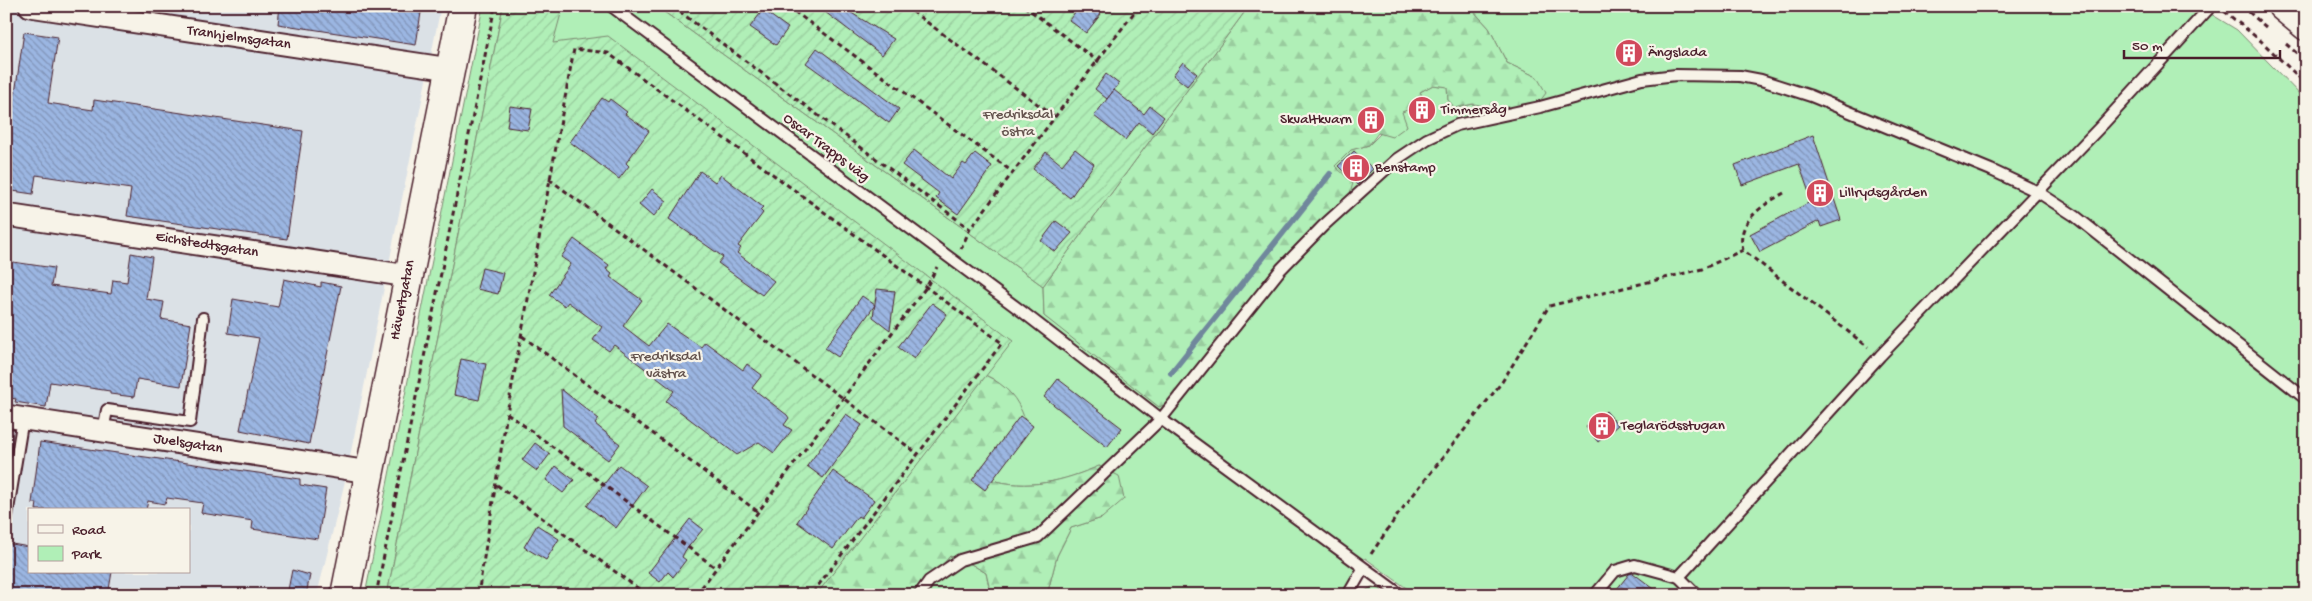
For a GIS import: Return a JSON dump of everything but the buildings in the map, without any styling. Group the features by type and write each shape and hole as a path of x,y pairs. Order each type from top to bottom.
{"street":[{"name":"Tranhjelmsgatan","path":"30,6 450,69"},
{"name":"Hävertgatan","path":"345,595 463,6"},
{"path":"2282,6 2306,26"},
{"name":"Eichstedtsgatan","path":"6,215 408,276"},
{"name":"Juelsgatan","path":"14,417 369,472"}],"lane":[{"name":"Oscar Trapps väg","path":"610,6 955,262 1161,419 1400,595"},
{"path":"1679,577 1880,356 2038,192 2211,6"},
{"path":"919,595 929,581 960,560 1038,537 1161,419 1281,269 1323,226 1414,147 1441,132 1473,121 1540,107 1642,79 1686,74 1740,76 1761,80 1811,96 1991,170 2038,192 2075,216 2306,399"},
{"path":"103,431 108,410 190,422 203,318"},
{"path":"6,522 14,417"},
{"path":"1595,595 1614,571 1635,565 1679,577 1697,595"},
{"path":"1348,595 1363,569"}],"path":[{"path":"376,595 495,6"},
{"path":"672,6 970,229"},
{"path":"787,6 1014,173"},
{"path":"905,6 1055,117"},
{"path":"1024,6 1099,62"},
{"path":"955,262 970,229 1099,62 1139,6"},
{"path":"2218,6 2261,41 2306,84"},
{"path":"478,595 498,485 507,413 574,49 608,53 1002,343 811,595"},
{"path":"549,179 918,454"},
{"path":"1784,193 1760,208 1748,221 1742,233 1743,250 1880,356"},
{"path":"1363,569 1379,539 1502,382 1549,306 1702,269 1743,250"},
{"path":"696,595 927,286 944,254"},
{"path":"522,336 757,511"},
{"path":"507,413 716,568"},
{"path":"498,485 648,595"}],"shaded area":[{"path":"6,6 441,6 345,481 317,595 6,595"}],"green space":[{"path":"483,6 503,6 387,595 365,595"},
{"name":"Fredriksdal västra","path":"503,6 563,6 553,43 608,36 1013,341 816,595 387,595"},
{"path":"563,6 656,6 1043,286 1044,316 1166,404 1222,337 1281,261 1348,197 1335,166 1351,150 1369,145 1402,112 1425,102 1420,92 1433,85 1448,87 1448,100 1455,108 1473,104 1502,109 1537,77 1507,63 1489,28 1469,6 2198,6 2237,30 2306,101 2306,595 1416,595 1365,558 1343,595 1047,595 1057,556 1071,528 1102,518 1100,466 1073,476 1045,483 1003,483 989,479 995,380 985,375 1012,341 552,43"},
{"name":"Fredriksdal östra","path":"656,6 1249,6 1043,286"},
{"path":"1249,6 1469,6 1489,28 1507,63 1537,77 1546,93 1537,105 1502,109 1473,104 1455,108 1448,100 1447,87 1433,85 1420,92 1426,102 1402,112 1407,126 1392,137 1378,133 1369,145 1351,150 1335,166 1353,183 1349,197 1281,261 1222,337 1166,404 1159,407 1044,316 1043,286"},
{"path":"985,375 999,383 1010,393 1019,405 1025,420 989,479 1003,483 1045,483 1099,466 1119,476 1124,499 1102,518 1071,528 1057,556 1047,595 980,595 989,586 986,573 971,564 950,556 916,595 816,595"},
{"path":"950,556 971,564 986,573 989,586 980,595 916,595"},
{"path":"1372,587 1380,589 1385,595 1358,595"}],"waterway":[{"path":"1171,373 1330,174"}],"place":[{"name":"Ängslada","path":"1629,53"},
{"name":"Timmersåg","path":"1422,110"},
{"name":"Skvaltkvarn","path":"1371,120"},
{"name":"Benstamp","path":"1356,168"},
{"name":"Lillrydsgården","path":"1820,193"},
{"name":"Teglarödsstugan","path":"1602,426"}]}
